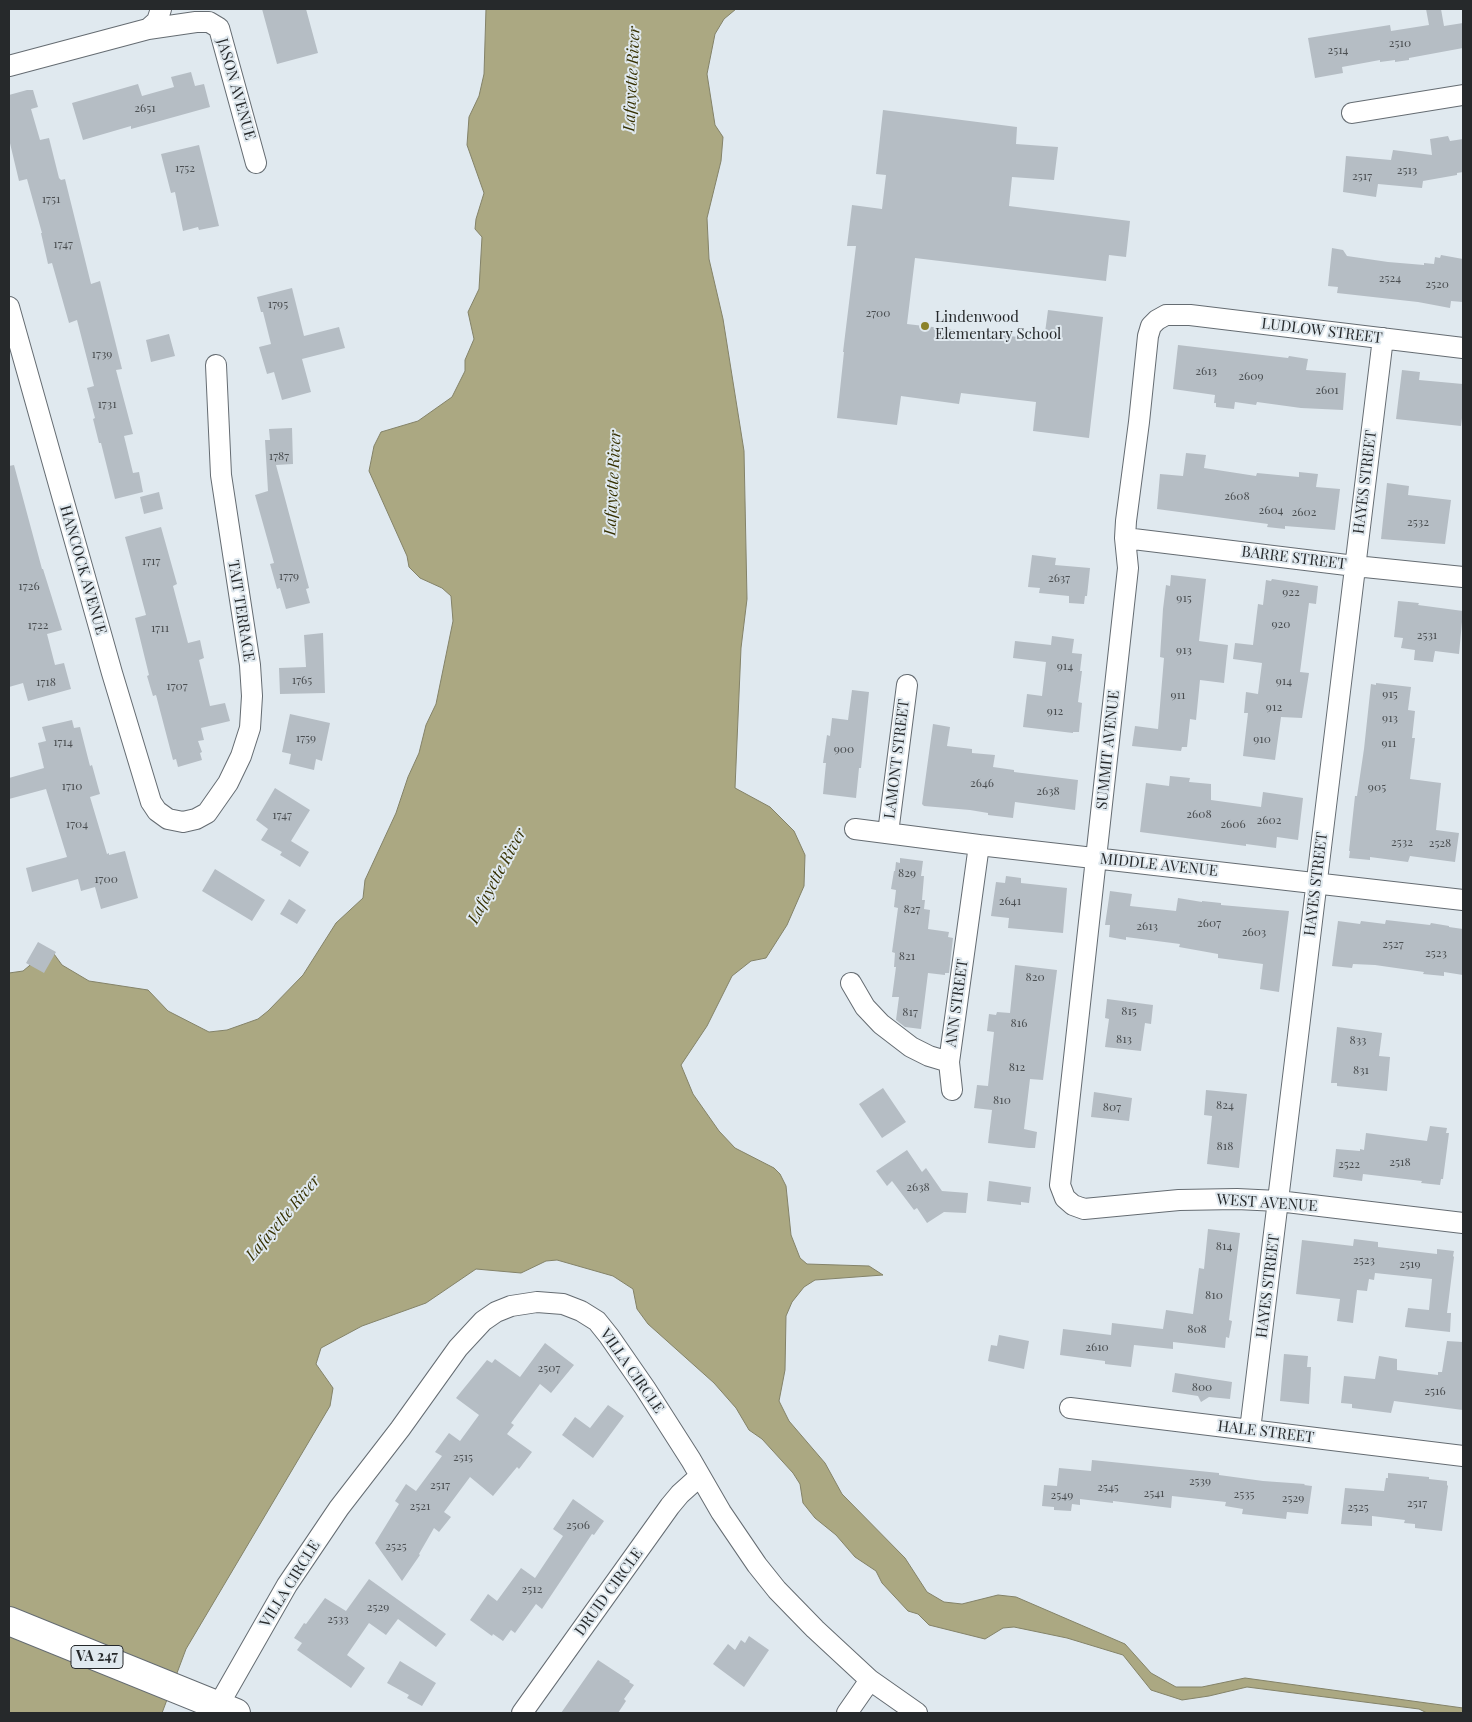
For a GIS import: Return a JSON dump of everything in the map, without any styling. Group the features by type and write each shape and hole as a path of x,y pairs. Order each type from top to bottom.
{"main road":[{"name":"VA 247","path":"9,1621 184,1692 222,1711"}],"street":[{"path":"9,66 148,29 157,22 161,9"},
{"name":"JASON AVENUE","path":"148,29 196,22 209,22 219,28 256,163"},
{"path":"1352,113 1463,95"},
{"name":"HANCOCK AVENUE","path":"9,307 112,673 151,802 157,811 168,819 175,821"},
{"name":"SUMMIT AVENUE","path":"1072,1204 1065,1198 1060,1185 1128,568 1125,538 1148,336 1151,326 1157,320 1166,315 1182,315"},
{"name":"LUDLOW STREET","path":"1182,315 1463,348"},
{"name":"HAYES STREET","path":"1250,1430 1383,338"},
{"name":"TAIT TERRACE","path":"175,821 196,820 207,813 228,783 242,756 250,728 252,696 250,665 220,475 216,365"},
{"name":"BARRE STREET","path":"1125,538 1463,578"},
{"name":"LAMONT STREET","path":"888,834 907,685"},
{"name":"MIDDLE AVENUE","path":"855,829 979,845 1463,900"},
{"name":"ANN STREET","path":"851,983 865,1007 881,1024 911,1047 928,1056 949,1062 979,845"},
{"path":"949,1062 952,1090"},
{"name":"WEST AVENUE","path":"1072,1204 1084,1209 1179,1200 1237,1199 1278,1202 1463,1224"},
{"name":"VILLA CIRCLE","path":"222,1711 287,1585 339,1508 400,1429 458,1348 483,1321 496,1312 511,1306 537,1302 563,1304 581,1311 597,1322 640,1381 700,1476 720,1512 777,1590 815,1630 870,1680 917,1713"},
{"name":"HALE STREET","path":"1070,1408 1463,1456"},
{"name":"DRUID CIRCLE","path":"522,1713 670,1506 700,1476"},
{"path":"847,1713 870,1680"}],"water":[{"name":"Lafayette River","path":"486,9 736,9 724,19 715,34 707,74 715,125 723,137 721,161 707,218 709,259 723,319 744,451 747,599 741,648 735,788 770,807 794,831 805,855 804,886 787,925 766,958 751,961 732,976 707,1026 681,1065 693,1094 719,1131 735,1148 774,1168 780,1174 786,1186 791,1235 800,1258 807,1264 869,1266 883,1275 815,1280 804,1287 792,1302 786,1316 785,1370 779,1401 789,1421 825,1463 842,1494 905,1558 927,1592 944,1602 962,1604 998,1595 1016,1597 1125,1644 1151,1673 1176,1687 1202,1687 1245,1678 1463,1708 1463,1713 1427,1713 1419,1709 1247,1687 1182,1700 1151,1690 1123,1655 1067,1638 1014,1627 1003,1628 985,1639 929,1625 918,1614 908,1611 882,1583 876,1571 855,1557 836,1535 815,1518 803,1503 800,1484 793,1473 762,1439 749,1430 736,1408 714,1383 648,1324 637,1309 633,1289 613,1276 557,1260 546,1261 521,1273 476,1269 426,1303 362,1326 321,1348 316,1364 333,1388 330,1406 186,1649 162,1713 9,1713 9,973 23,971 35,961 54,954 62,965 89,981 148,990 168,1011 209,1032 227,1030 258,1019 268,1011 303,975 336,923 363,898 365,880 396,813 408,777 419,753 426,725 436,704 453,621 451,596 442,588 420,578 409,567 407,556 369,471 374,446 381,432 418,421 452,397 465,371 465,360 474,339 468,312 479,289 482,237 475,229 484,193 467,145 469,117 479,96 484,74"}],"building":[{"path":"262,9 306,9 318,53 277,64"},
{"path":"1426,9 1441,9 1444,26 1463,23 1463,48 1409,58 1409,60 1380,62 1380,60 1342,67 1343,73 1315,78 1308,38 1390,25 1391,31 1429,25"},
{"path":"191,72 195,86 204,84 210,107 83,140 72,103 138,84 142,96 174,87 171,77"},
{"path":"33,90 38,107 31,109 40,140 49,138 59,178 61,180 65,179 91,284 100,281 122,369 116,370 133,434 124,436 133,473 139,472 143,492 115,499 93,419 95,418 87,388 94,386 77,320 69,323 52,263 48,264 42,233 27,179 19,181 9,139 9,95"},
{"path":"883,110 1017,127 1016,144 1058,147 1054,180 1012,177 1009,206 1130,221 1126,257 1109,255 1106,281 915,258 907,324 1044,340 1048,310 1103,317 1089,438 1033,431 1036,402 961,393 959,404 901,396 897,425 837,418 856,246 847,246 852,205 882,209 886,175 876,174"},
{"path":"1448,136 1450,141 1463,139 1463,172 1457,173 1457,175 1423,181 1422,188 1378,184 1376,197 1343,192 1346,156 1391,160 1393,150 1432,155 1430,139"},
{"path":"199,145 219,226 199,230 198,227 183,231 175,192 171,193 161,154"},
{"path":"1332,248 1343,250 1347,256 1388,262 1434,264 1435,257 1440,258 1441,255 1463,259 1463,302 1451,301 1450,308 1418,302 1337,293 1338,287 1328,286"},
{"path":"292,288 304,336 339,327 345,348 302,359 311,392 282,400 274,372 267,374 259,347 271,344 257,297"},
{"path":"169,334 175,356 151,362 146,340"},
{"path":"1178,345 1308,359 1306,370 1346,373 1343,410 1301,408 1257,402 1256,405 1235,402 1234,409 1216,407 1216,403 1214,403 1215,395 1173,389"},
{"path":"1402,370 1420,372 1419,380 1463,384 1461,426 1396,419"},
{"path":"292,428 293,464 276,465 309,588 306,589 310,603 286,609 280,588 277,589 270,564 274,563 255,495 268,491 265,440 270,440 269,429"},
{"path":"1186,453 1206,455 1204,468 1256,476 1257,473 1299,477 1299,472 1318,474 1316,487 1340,489 1335,530 1285,526 1285,529 1267,527 1268,524 1157,509 1160,474 1183,476"},
{"path":"14,465 42,569 62,630 47,634 55,665 64,663 71,689 28,701 23,683 9,687 9,466"},
{"path":"1387,483 1409,486 1408,495 1451,500 1445,544 1381,539"},
{"path":"159,492 163,509 144,514 140,497"},
{"path":"161,527 177,584 173,586 188,643 200,640 204,658 199,660 210,706 225,703 230,721 201,728 204,740 198,741 202,752 200,753 202,760 178,767 176,759 173,760 156,695 153,696 147,676 149,675 135,618 146,615 125,537"},
{"path":"1032,555 1056,558 1055,565 1090,568 1087,596 1085,596 1084,604 1069,603 1069,596 1039,593 1040,588 1028,587"},
{"path":"1171,575 1206,579 1199,641 1228,645 1224,683 1200,680 1196,720 1190,719 1187,747 1182,747 1181,751 1132,746 1135,726 1158,729 1164,658 1160,657 1163,609 1166,585 1170,586"},
{"path":"1272,579 1318,586 1316,604 1309,603 1300,672 1309,673 1302,718 1281,717 1275,760 1243,756 1248,713 1244,713 1246,692 1258,694 1262,663 1233,659 1235,643 1253,645 1258,604 1263,605 1266,580 1271,581"},
{"path":"1398,601 1463,611 1459,654 1435,651 1433,662 1414,660 1415,650 1401,648 1403,638 1394,637"},
{"path":"323,633 325,693 280,694 279,668 306,667 304,635"},
{"path":"1052,636 1074,639 1072,653 1082,654 1078,702 1082,703 1079,732 1073,733 1023,727 1027,694 1042,696 1046,662 1013,658 1015,641 1051,645"},
{"path":"1376,683 1411,687 1408,710 1415,711 1412,738 1415,738 1410,779 1441,783 1436,830 1459,833 1455,862 1410,856 1408,862 1370,857 1370,860 1349,858 1355,796 1357,796 1364,749 1371,684 1376,685"},
{"path":"852,690 869,692 856,798 823,794 826,763 823,763 827,735 830,736 832,718 848,720"},
{"path":"290,714 330,723 322,761 316,759 314,770 289,764 291,754 282,752"},
{"path":"72,720 74,728 80,727 90,766 92,765 100,794 90,797 107,854 125,851 138,898 101,909 95,887 81,891 78,879 32,892 26,868 67,857 46,789 9,799 9,778 44,768 38,743 46,741 42,727"},
{"path":"933,724 950,727 947,746 972,749 972,753 995,755 993,767 1014,770 1014,772 1078,780 1075,810 1015,802 1013,818 988,815 988,813 970,810 924,806 922,804"},
{"path":"1170,776 1190,778 1189,782 1211,784 1211,800 1261,807 1263,792 1303,798 1298,840 1277,837 1276,848 1246,844 1246,846 1140,832 1146,783 1169,786"},
{"path":"275,788 310,810 291,841 309,852 300,867 280,855 282,852 261,840 268,829 256,820"},
{"path":"900,858 923,861 921,876 924,876 922,900 925,900 924,909 930,910 928,929 949,932 948,937 953,938 949,973 945,973 945,975 928,973 921,1029 905,1027 896,1020 899,997 892,997 896,967 894,967 895,953 892,952 898,908 894,907 896,890 891,889 896,862 900,863"},
{"path":"215,869 265,900 252,921 202,891"},
{"path":"1006,876 1021,878 1021,883 1067,888 1063,933 1008,928 1009,918 991,916 996,882 1005,883"},
{"path":"1110,891 1132,894 1130,906 1176,911 1178,898 1221,903 1221,905 1289,911 1279,992 1260,989 1263,964 1218,958 1218,954 1179,947 1180,944 1126,937 1126,940 1109,937 1110,925 1105,925"},
{"path":"289,899 306,910 297,924 280,914"},
{"path":"1386,920 1430,925 1431,923 1463,929 1463,975 1444,972 1444,976 1423,974 1424,972 1375,965 1353,964 1352,968 1332,966 1338,921 1360,924 1361,921 1385,924"},
{"path":"38,942 56,952 44,973 26,963"},
{"path":"1015,965 1057,970 1043,1080 1030,1079 1024,1129 1037,1132 1035,1148 988,1143 992,1110 974,1108 977,1085 988,1086 994,1032 987,1031 989,1014 996,1015 997,1012 1010,1013"},
{"path":"1107,999 1153,1005 1151,1024 1145,1023 1141,1051 1105,1047 1109,1019 1105,1018"},
{"path":"1337,1027 1382,1033 1379,1056 1390,1057 1387,1091 1337,1086 1337,1083 1331,1083"},
{"path":"883,1088 906,1122 882,1138 859,1104"},
{"path":"1206,1090 1247,1094 1239,1168 1207,1164 1212,1116 1204,1115"},
{"path":"1094,1092 1132,1098 1129,1121 1091,1117"},
{"path":"1430,1126 1447,1128 1446,1133 1449,1133 1443,1179 1441,1179 1440,1185 1363,1174 1362,1181 1333,1177 1336,1149 1364,1150 1366,1133 1427,1141"},
{"path":"907,1150 922,1172 926,1168 942,1191 968,1193 966,1213 944,1212 927,1223 917,1208 914,1210 892,1181 887,1186 876,1171"},
{"path":"989,1181 1031,1187 1029,1203 1021,1202 1021,1205 987,1201"},
{"path":"1208,1229 1240,1233 1229,1320 1232,1321 1229,1338 1226,1337 1225,1348 1173,1342 1173,1349 1134,1345 1131,1367 1105,1364 1105,1361 1060,1355 1063,1329 1111,1335 1112,1323 1163,1329 1166,1310 1193,1314 1199,1268 1204,1269"},
{"path":"1354,1239 1378,1242 1378,1247 1437,1254 1437,1249 1454,1251 1447,1313 1451,1313 1450,1332 1405,1327 1408,1308 1429,1310 1432,1279 1375,1273 1374,1280 1369,1279 1367,1291 1357,1290 1353,1323 1337,1321 1340,1299 1296,1294 1302,1240 1353,1246"},
{"path":"999,1335 1029,1341 1024,1369 988,1361 991,1345 997,1346"},
{"path":"1447,1341 1463,1342 1463,1410 1394,1401 1391,1413 1352,1408 1352,1404 1341,1403 1344,1376 1375,1379 1379,1356 1397,1359 1397,1370 1438,1375 1438,1372 1442,1372"},
{"path":"545,1343 574,1365 551,1393 540,1384 511,1423 514,1425 507,1434 532,1452 519,1469 517,1467 493,1496 470,1477 444,1512 451,1517 439,1532 434,1528 420,1555 402,1581 375,1543 399,1504 395,1501 406,1484 416,1491 442,1456 435,1452 449,1433 460,1441 479,1415 456,1398 487,1360 492,1363 495,1359 520,1377"},
{"path":"1284,1354 1308,1356 1307,1367 1311,1367 1309,1404 1280,1401"},
{"path":"1175,1373 1232,1382 1230,1399 1209,1397 1201,1402 1198,1396 1172,1392"},
{"path":"608,1405 624,1416 593,1458 562,1435 575,1417 590,1428"},
{"path":"1092,1460 1219,1473 1219,1475 1263,1481 1305,1484 1312,1486 1308,1514 1287,1512 1286,1519 1242,1514 1243,1509 1225,1506 1226,1502 1172,1496 1171,1508 1080,1499 1080,1505 1072,1504 1071,1511 1054,1510 1054,1507 1042,1506 1044,1485 1057,1486 1059,1468 1091,1471"},
{"path":"1388,1473 1429,1477 1429,1479 1447,1481 1442,1531 1415,1528 1415,1524 1404,1523 1405,1520 1372,1516 1372,1526 1341,1524 1345,1488 1384,1491"},
{"path":"573,1499 604,1521 594,1535 592,1534 542,1609 536,1604 515,1633 511,1630 503,1641 493,1634 492,1636 470,1620 488,1594 497,1601 521,1568 535,1578 563,1536 553,1529"},
{"path":"369,1579 446,1634 436,1647 398,1619 386,1635 369,1623 347,1655 365,1668 351,1688 297,1650 302,1643 294,1638 325,1598 346,1611"},
{"path":"749,1636 769,1650 744,1687 713,1664 728,1644 735,1650 741,1640 745,1643"},
{"path":"598,1660 634,1685 624,1699 626,1701 618,1713 561,1713"},
{"path":"400,1661 436,1683 422,1706 407,1698 409,1695 387,1683"}],"place":[{"name":"Lindenwood Elementary School","path":"925,326"}]}
